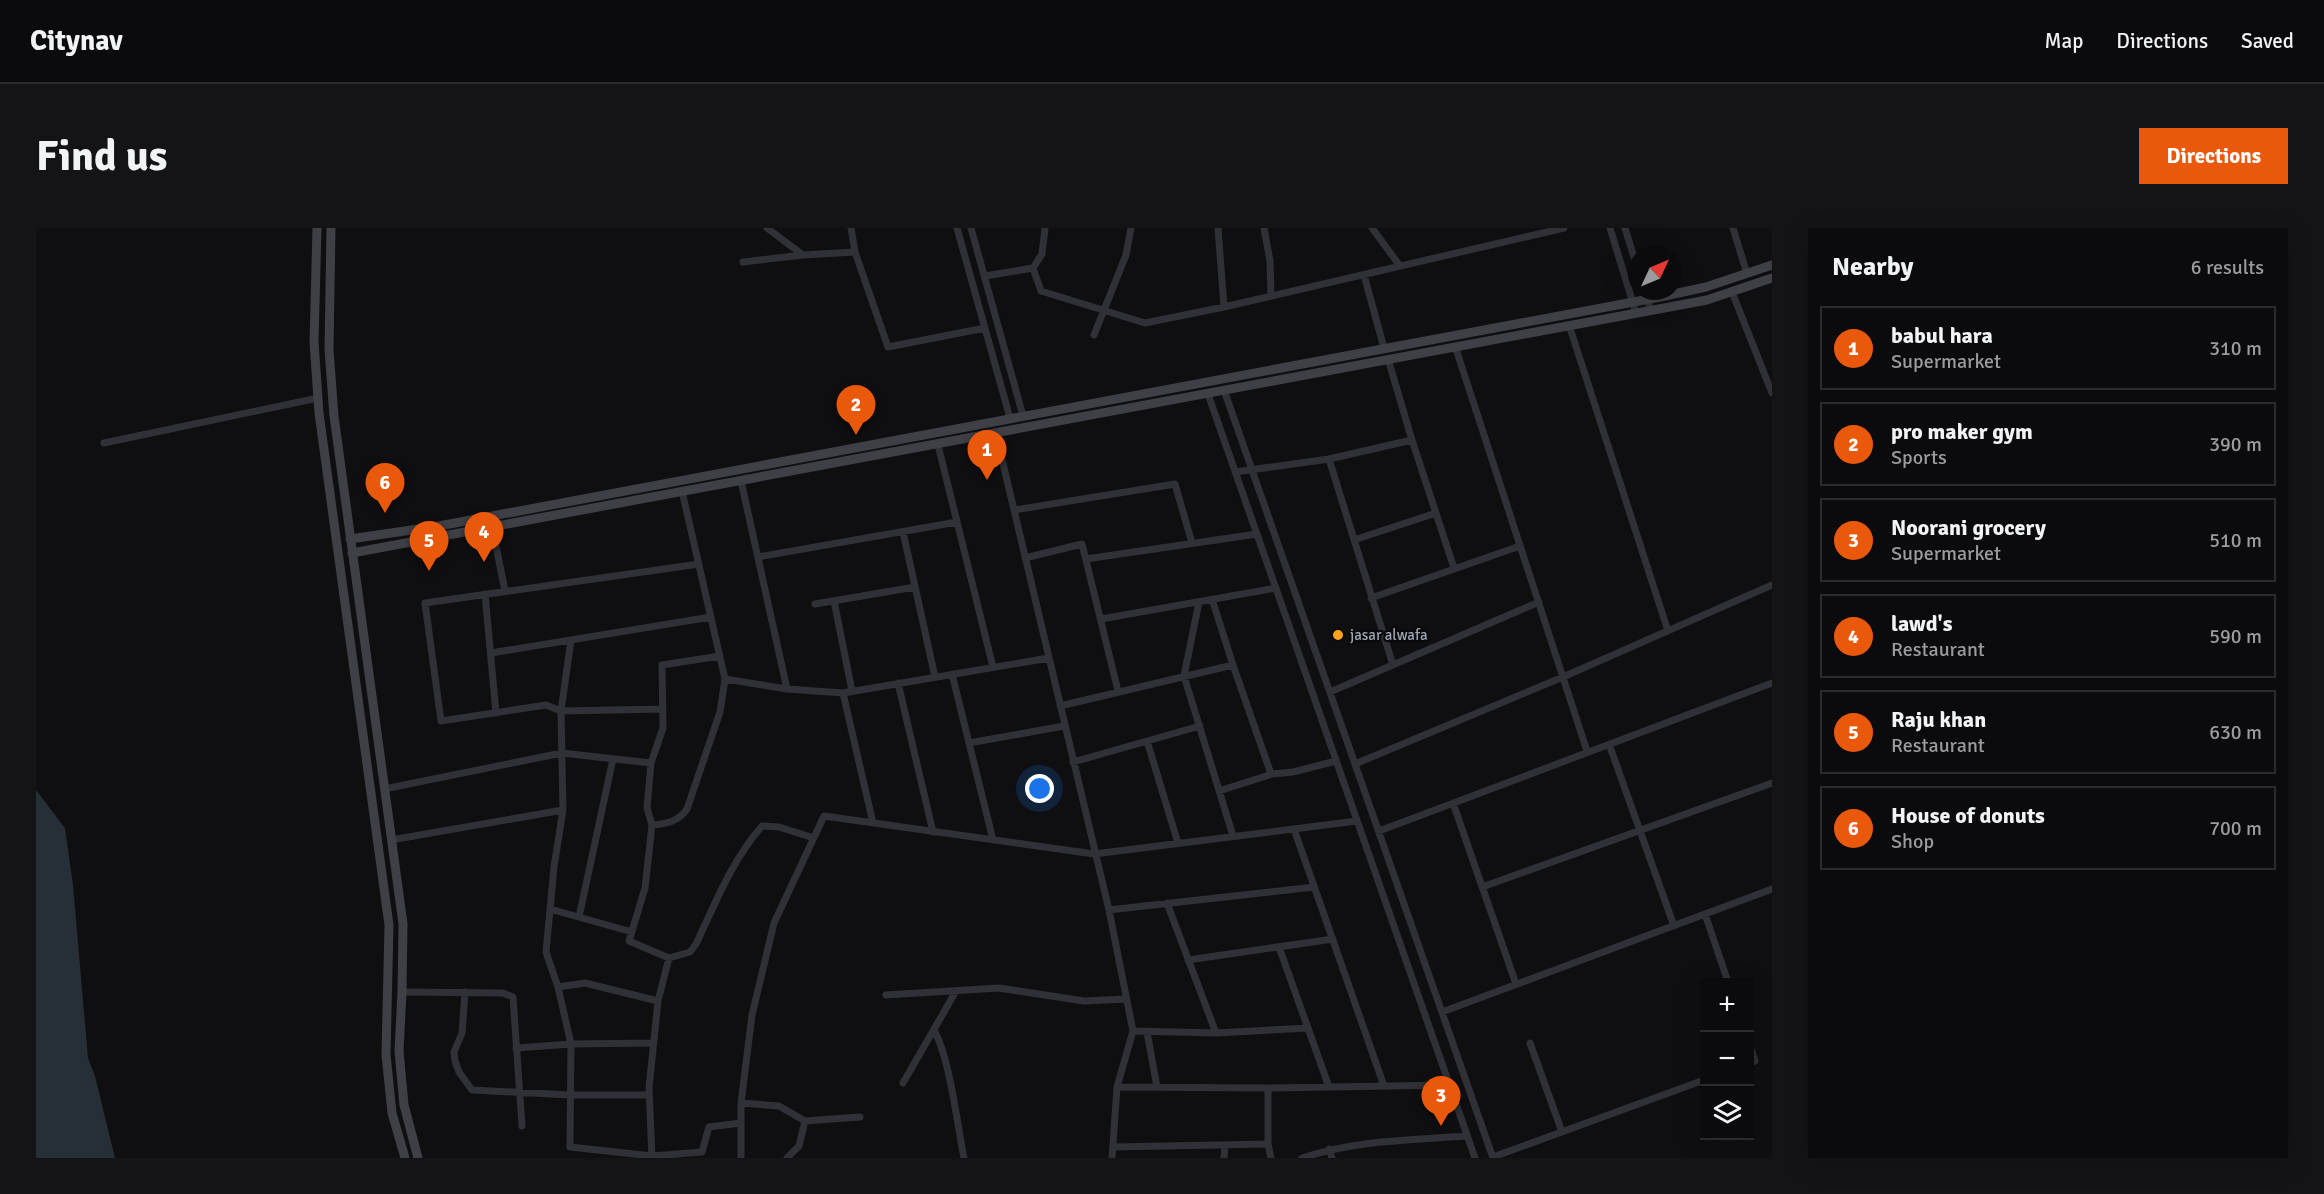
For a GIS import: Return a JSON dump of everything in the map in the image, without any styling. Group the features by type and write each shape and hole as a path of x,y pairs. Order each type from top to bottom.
{"main road":[{"path":"317,228 314,342 318,398 389,925 386,1055 392,1113 405,1158"},
{"path":"331,228 329,350 334,416 403,924 399,1051 404,1105 418,1158"},
{"path":"1682,290 1706,287 1772,265"},
{"path":"352,553 1707,300 1772,278"},
{"path":"350,539 440,526 1637,300"}],"street":[{"path":"767,228 803,255"},
{"path":"851,228 855,252 888,347 985,328"},
{"path":"957,228 1010,418"},
{"path":"971,228 1023,416"},
{"path":"985,276 1033,268 1042,254 1045,228"},
{"path":"1094,335 1126,255 1131,228"},
{"path":"1218,228 1224,307"},
{"path":"1264,228 1270,261 1270,297"},
{"path":"1372,228 1401,266"},
{"path":"1523,228 1526,237"},
{"path":"1033,268 1041,291 1145,323 1270,297 1564,228"},
{"path":"1610,228 1636,313"},
{"path":"1625,228 1631,246"},
{"path":"1733,228 1747,274"},
{"path":"743,262 855,252"},
{"path":"1364,275 1384,348"},
{"path":"1732,292 1772,393"},
{"path":"1648,300 1651,310"},
{"path":"1569,325 1668,631"},
{"path":"1455,346 1587,751"},
{"path":"1388,359 1454,568"},
{"path":"1224,390 1493,1158 1700,1081"},
{"path":"1208,394 1475,1158"},
{"path":"104,443 318,398"},
{"path":"996,434 1109,910 1133,1031 1117,1087 1112,1158"},
{"path":"1235,472 1329,459 1412,440"},
{"path":"938,445 993,667"},
{"path":"1329,459 1393,665"},
{"path":"741,481 788,689"},
{"path":"1014,510 1175,484 1192,543"},
{"path":"652,825 668,824 682,816 687,809 720,712 725,679 682,491"},
{"path":"1353,540 1436,513"},
{"path":"758,557 957,522"},
{"path":"492,526 505,591"},
{"path":"903,532 934,677"},
{"path":"1086,559 1257,534"},
{"path":"1025,558 1082,544 1118,691"},
{"path":"1371,598 1520,546"},
{"path":"662,709 561,711 546,705 441,721 425,603 699,564"},
{"path":"1355,764 1563,677 1772,585"},
{"path":"815,604 915,586"},
{"path":"1101,619 1276,588"},
{"path":"485,594 496,712"},
{"path":"1212,599 1270,771"},
{"path":"834,601 852,691"},
{"path":"1199,602 1184,676 1233,836"},
{"path":"1330,692 1539,602"},
{"path":"491,653 711,617"},
{"path":"571,640 561,711 563,810 554,867 546,952 558,987 571,1044 570,1146 652,1157 702,1152 709,1127 741,1123"},
{"path":"720,656 662,665 663,728 651,763 647,808 652,825 645,888 629,941 669,958 690,952 727,878 753,836 762,826 779,827 814,838"},
{"path":"725,679 788,689 843,693 1048,658"},
{"path":"1060,705 1233,665"},
{"path":"952,674 993,840"},
{"path":"898,683 933,831"},
{"path":"1378,831 1772,683"},
{"path":"843,693 873,823"},
{"path":"969,743 1064,726"},
{"path":"1073,762 1200,726"},
{"path":"1147,741 1178,843"},
{"path":"1609,744 1674,926"},
{"path":"384,789 562,753 651,763"},
{"path":"579,917 613,759"},
{"path":"1219,791 1272,774 1293,772 1336,761"},
{"path":"1482,887 1772,783"},
{"path":"1453,803 1516,984"},
{"path":"391,840 563,810"},
{"path":"741,1158 741,1103 752,1016 774,923 824,816 1094,854 1357,821"},
{"path":"1294,829 1384,1086"},
{"path":"1109,910 1314,887"},
{"path":"1442,1012 1772,890"},
{"path":"1167,903 1216,1033"},
{"path":"550,909 632,932"},
{"path":"1705,914 1727,978"},
{"path":"1188,960 1333,939"},
{"path":"1279,947 1329,1087"},
{"path":"652,1157 649,1095 658,1001 669,958"},
{"path":"558,987 585,984 658,1001"},
{"path":"886,994 999,988 1084,1001 1126,999"},
{"path":"903,1083 956,991"},
{"path":"402,992 503,993 513,997 522,1126"},
{"path":"465,992 462,1033 454,1053 459,1072 472,1090 570,1095 649,1095"},
{"path":"1133,1031 1216,1033 1308,1028"},
{"path":"934,1030 948,1079 964,1158"},
{"path":"1147,1032 1157,1087"},
{"path":"1530,1042 1562,1132"},
{"path":"516,1048 571,1044 654,1043"},
{"path":"1117,1087 1268,1088 1450,1085"},
{"path":"1268,1088 1268,1144 1271,1158"},
{"path":"741,1103 779,1106 805,1121 860,1117"},
{"path":"787,1158 799,1146 805,1121"},
{"path":"1302,1158 1329,1149 1359,1144 1467,1136"},
{"path":"1113,1147 1268,1144"},
{"path":"1224,1158 1225,1145"},
{"path":"1329,1149 1332,1158"}],"shaded area":[{"path":"36,790 65,828 73,885 88,1058 95,1076 115,1158 36,1158"}],"place":[{"name":"pro maker gym","path":"856,435"},
{"name":"babul hara","path":"987,480"},
{"name":"House of donuts","path":"385,513"},
{"name":"lawd's","path":"484,562"},
{"name":"Raju khan","path":"429,571"},
{"name":"jasar alwafa","path":"1338,635"},
{"name":"Noorani grocery","path":"1441,1126"}]}
